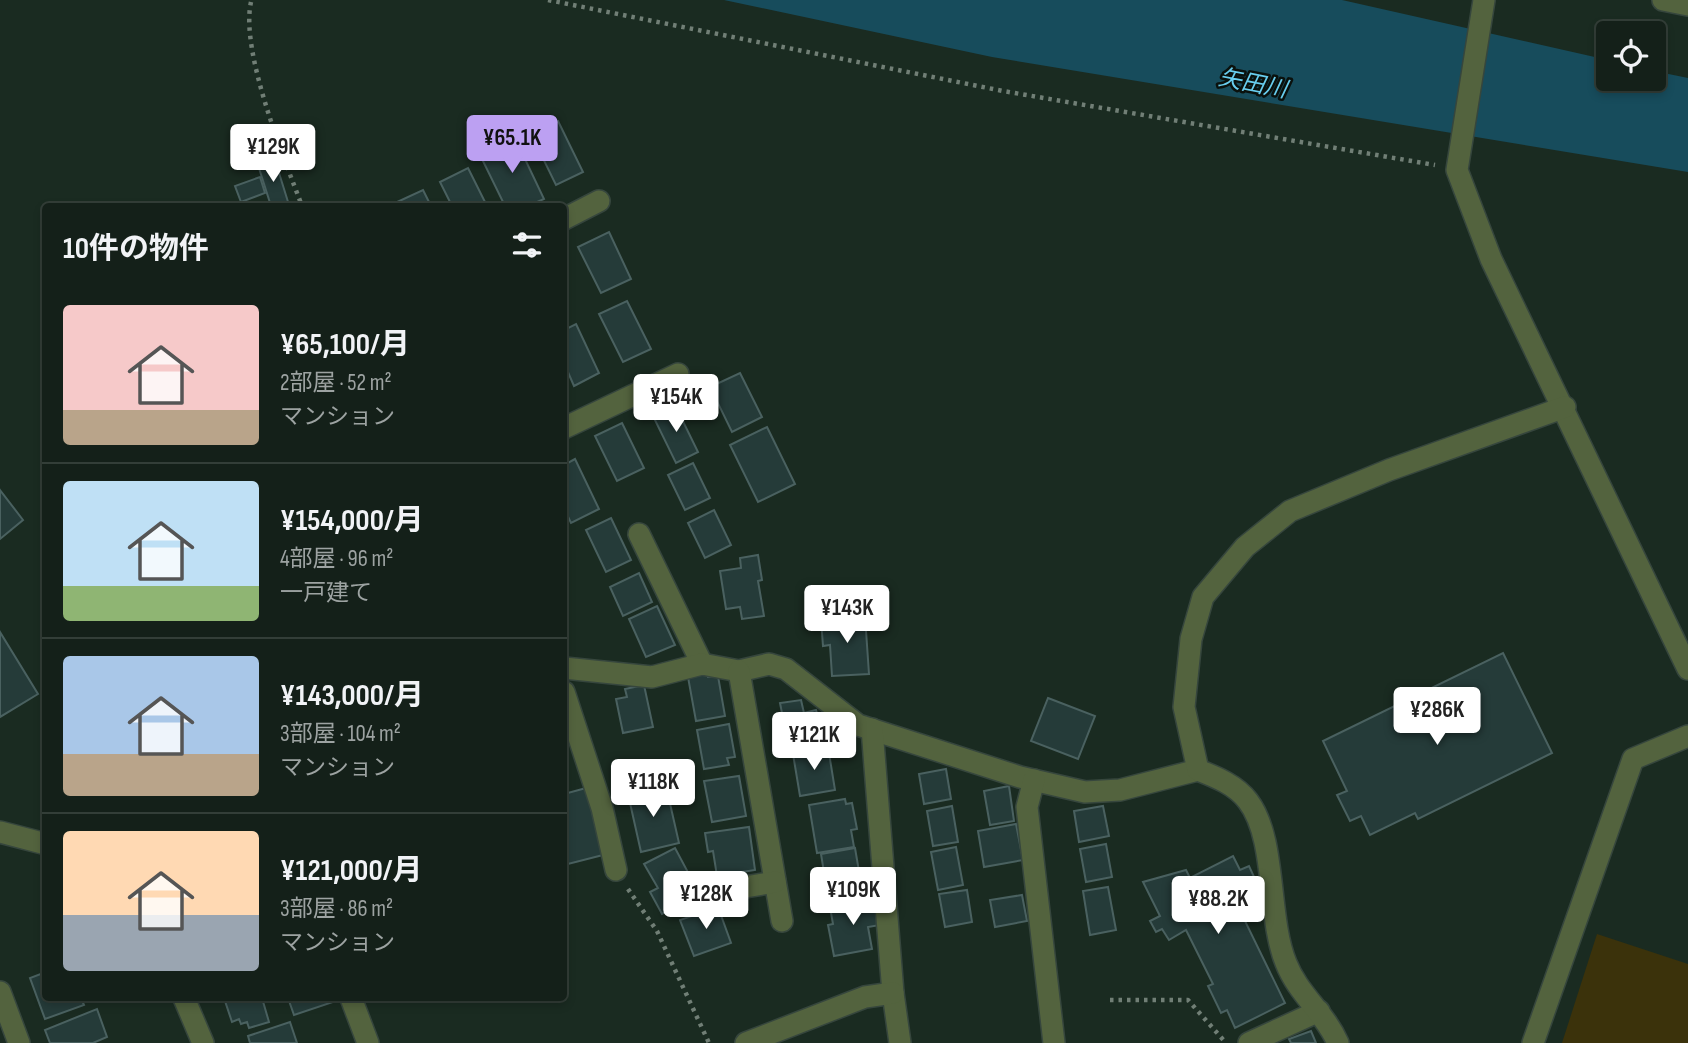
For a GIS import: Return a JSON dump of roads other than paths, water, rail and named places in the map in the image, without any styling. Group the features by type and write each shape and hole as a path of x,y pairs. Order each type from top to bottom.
{"street":[{"path":"1484,0 1458,163 1491,259 1565,407 1688,669"},
{"path":"1664,0 1688,5"},
{"path":"567,217 599,201"},
{"path":"567,427 678,374"},
{"path":"1198,770 1184,707 1191,639 1203,597 1245,547 1290,511 1389,470 1565,407"},
{"path":"639,534 702,664"},
{"path":"567,668 652,677 702,664 739,671 769,664 786,669 858,725 1034,780 1085,792 1120,790 1198,770 1229,784 1247,799 1254,811 1263,841 1279,945 1302,993 1319,1011 1338,1043"},
{"path":"739,671 782,921"},
{"path":"567,701 602,808 616,870"},
{"path":"872,730 892,993 900,1043"},
{"path":"1533,1043 1633,759 1688,736"},
{"path":"1034,780 1027,807 1054,1043"},
{"path":"0,832 42,843"},
{"path":"703,894 775,882"},
{"path":"0,992 19,1043"},
{"path":"746,1043 864,998 892,993"},
{"path":"185,1001 203,1043"},
{"path":"352,1001 368,1043"},
{"path":"1250,1043 1319,1011"}],"water":[{"name":"矢田川","path":"724,0 1342,0 1596,57 1596,91 1666,91 1666,73 1688,78 1688,172 992,57"}]}
